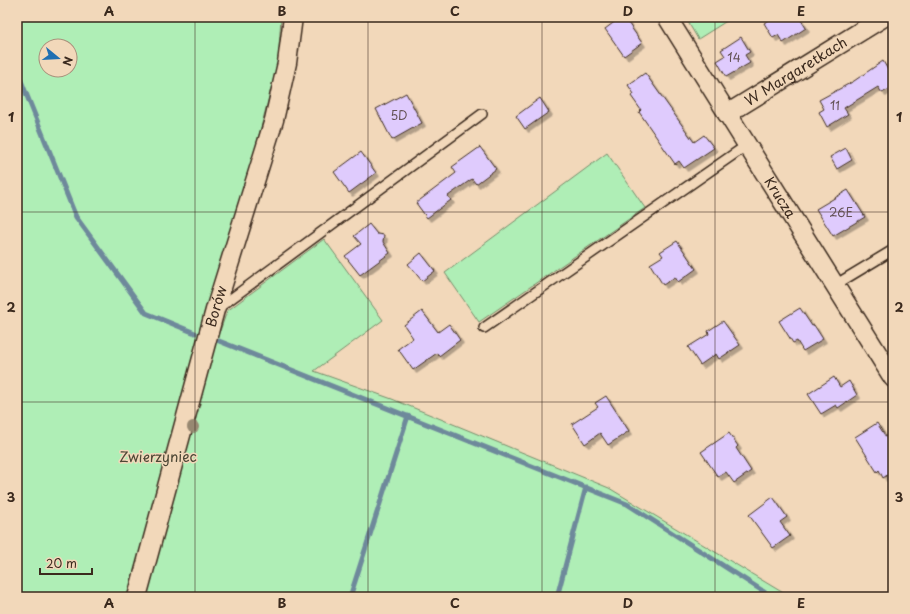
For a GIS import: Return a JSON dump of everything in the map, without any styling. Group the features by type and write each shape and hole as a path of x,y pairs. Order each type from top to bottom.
{"street":[{"name":"Borów","path":"137,597 215,310 274,120 287,64 293,17"},
{"name":"Krucza","path":"667,17 893,378"},
{"name":"W Margaretkach","path":"727,114 884,17"}],"lane":[{"path":"215,310 482,114"},
{"path":"484,328 747,145"},
{"path":"835,285 893,250"}],"green space":[{"name":"Zwierzyniec","path":"17,17 281,17 278,62 253,158 201,324 220,331 227,311 324,239 383,320 314,371 392,399 609,488 790,597 17,597"},
{"path":"685,17 733,17 698,39"},
{"path":"607,153 645,208 479,322 445,273"}],"building":[{"path":"621,17 624,17 642,43 624,56 605,29"},
{"path":"774,17 799,17 806,28 783,43 778,35 773,38 764,23"},
{"path":"741,37 750,52 745,55 750,63 726,77 717,61 725,56 721,50"},
{"path":"883,61 888,70 893,66 893,87 882,93 878,87 844,108 848,114 827,127 819,112 824,109 819,100 854,81"},
{"path":"645,73 694,142 704,135 714,148 684,168 679,161 675,164 639,112 641,110 631,96 634,94 628,85"},
{"path":"406,93 422,123 392,140 376,109"},
{"path":"540,98 549,112 525,129 516,116"},
{"path":"480,147 496,169 476,184 472,179 448,196 451,200 427,218 416,203 456,173 452,167"},
{"path":"846,148 852,160 837,169 830,157"},
{"path":"361,152 376,173 349,193 334,172"},
{"path":"848,190 865,217 833,236 816,209"},
{"path":"369,224 377,234 384,235 383,242 390,253 360,275 345,256 361,244 354,236"},
{"path":"677,241 696,269 678,282 675,277 663,285 650,264 663,256 660,252"},
{"path":"421,253 435,271 422,281 408,264"},
{"path":"800,308 823,339 803,351 797,341 793,343 779,321"},
{"path":"422,311 438,332 449,324 460,340 439,356 437,353 413,370 398,349 413,338 404,325"},
{"path":"723,321 740,345 719,359 716,354 700,365 688,347 709,334 708,331"},
{"path":"834,377 840,387 849,381 857,395 838,408 836,405 821,414 808,394"},
{"path":"606,396 629,431 608,445 600,433 585,444 572,424 598,407 595,403"},
{"path":"877,423 893,448 893,471 883,478 879,470 877,472 855,437"},
{"path":"729,433 738,446 736,448 751,471 734,483 726,472 718,477 701,452"},
{"path":"773,497 787,517 780,522 790,536 773,548 749,515"}],"waterway":[{"path":"17,71 76,217 146,313 195,333"},
{"path":"219,341 627,504 772,597"},
{"path":"350,597 408,416"},
{"path":"557,597 586,487"}]}
